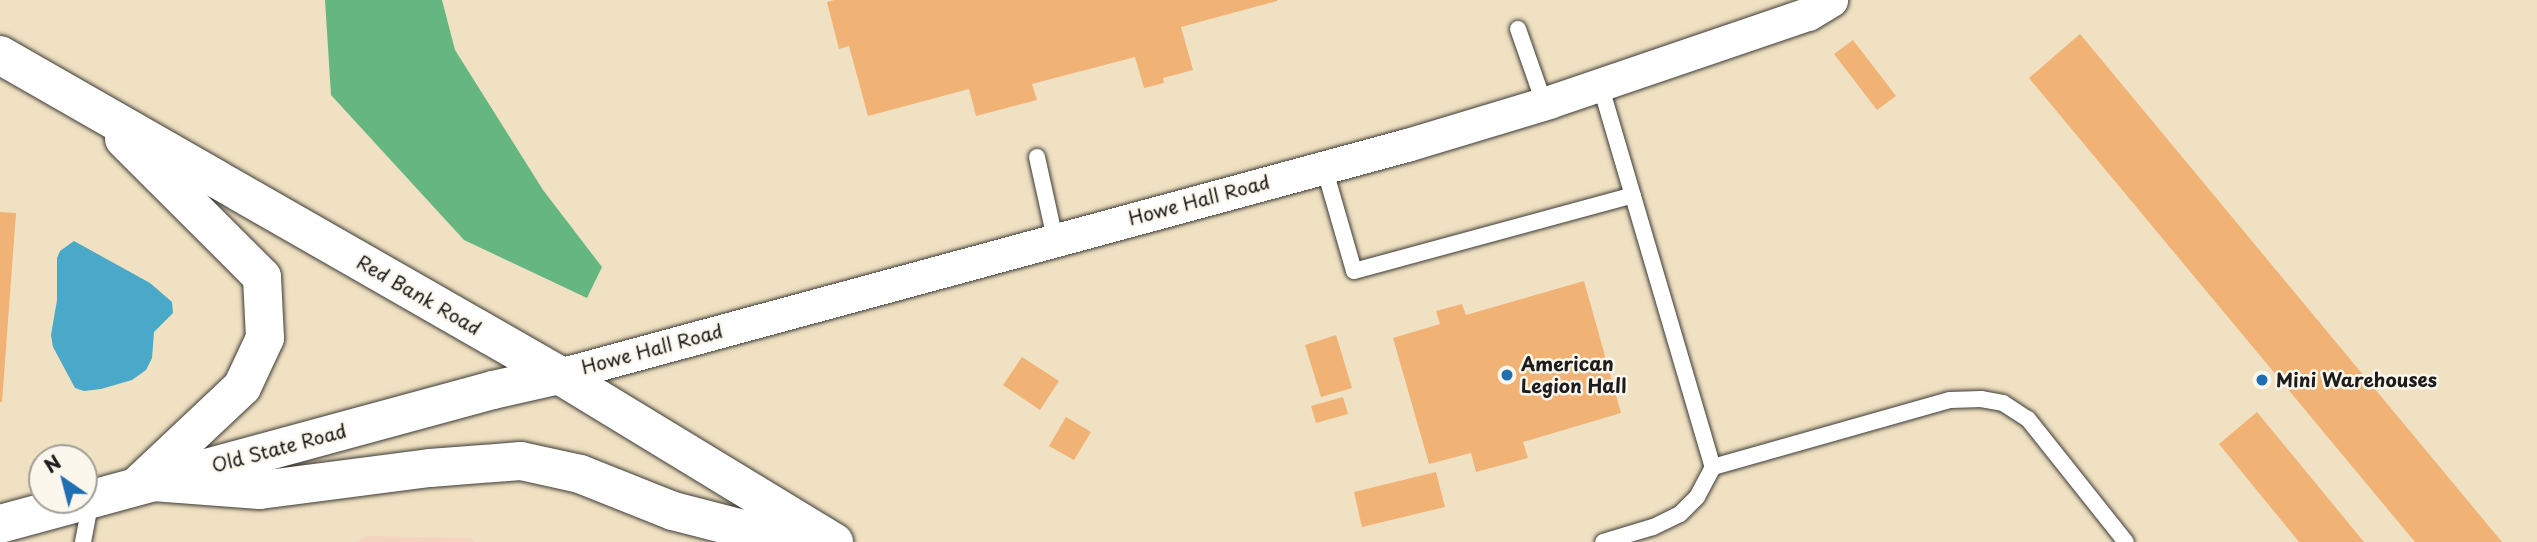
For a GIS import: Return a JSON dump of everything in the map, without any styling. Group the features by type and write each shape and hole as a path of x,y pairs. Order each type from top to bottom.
{"main road":[{"name":"Red Bank Road","path":"0,55 559,375 834,542"},
{"path":"93,108 262,276 264,338 242,387 144,486"},
{"name":"Old State Road","path":"98,498 493,390 559,375"},
{"path":"144,486 260,491 430,468 521,461 580,474 673,511 794,542"},
{"name":"Old State Road","path":"0,524 38,514"}],"street":[{"name":"Howe Hall Road","path":"559,375 1324,167 1544,103 1808,14 1831,0"}],"lane":[{"path":"1518,29 1544,103"},
{"path":"1600,84 1713,467 1698,497 1680,514 1653,527 1603,542"},
{"path":"1037,156 1055,239"},
{"path":"1324,167 1354,271 1633,195"},
{"path":"1713,467 1950,400 1981,399 2003,403 2028,419 2126,542"},
{"path":"83,542 88,514"}],"shaded area":[{"path":"366,536 472,538 475,542 357,542"}],"green space":[{"path":"325,0 442,0 455,50 543,190 602,267 587,298 464,240 331,95"}],"water":[{"path":"74,241 150,283 172,302 173,313 154,332 152,358 146,370 132,380 101,389 84,391 75,388 53,347 51,335 57,300 57,258 60,251"}],"building":[{"path":"1277,1 1181,27 1193,70 1163,78 1164,83 1144,88 1135,57 1032,84 1037,100 976,116 969,89 868,116 849,46 839,49 827,2"},
{"path":"2080,34 2502,542 2415,542 2029,78"},
{"path":"1853,40 1896,96 1877,110 1834,54"},
{"path":"0,212 16,213 2,402 0,402"},
{"name":"American Legion Hall","path":"1584,281 1621,413 1523,442 1528,458 1476,472 1471,453 1429,464 1393,338 1440,324 1436,311 1462,304 1466,315"},
{"path":"1336,335 1352,388 1321,397 1305,345"},
{"path":"1022,357 1059,381 1040,410 1003,385"},
{"path":"1343,397 1348,414 1316,423 1311,406"},
{"path":"2257,412 2364,542 2299,542 2219,444"},
{"path":"1066,417 1091,432 1074,460 1049,446"},
{"path":"1436,472 1445,507 1362,527 1354,492"}],"place":[{"name":"American Legion Hall","path":"1507,375"},
{"name":"Mini Warehouses","path":"2262,380"}]}
